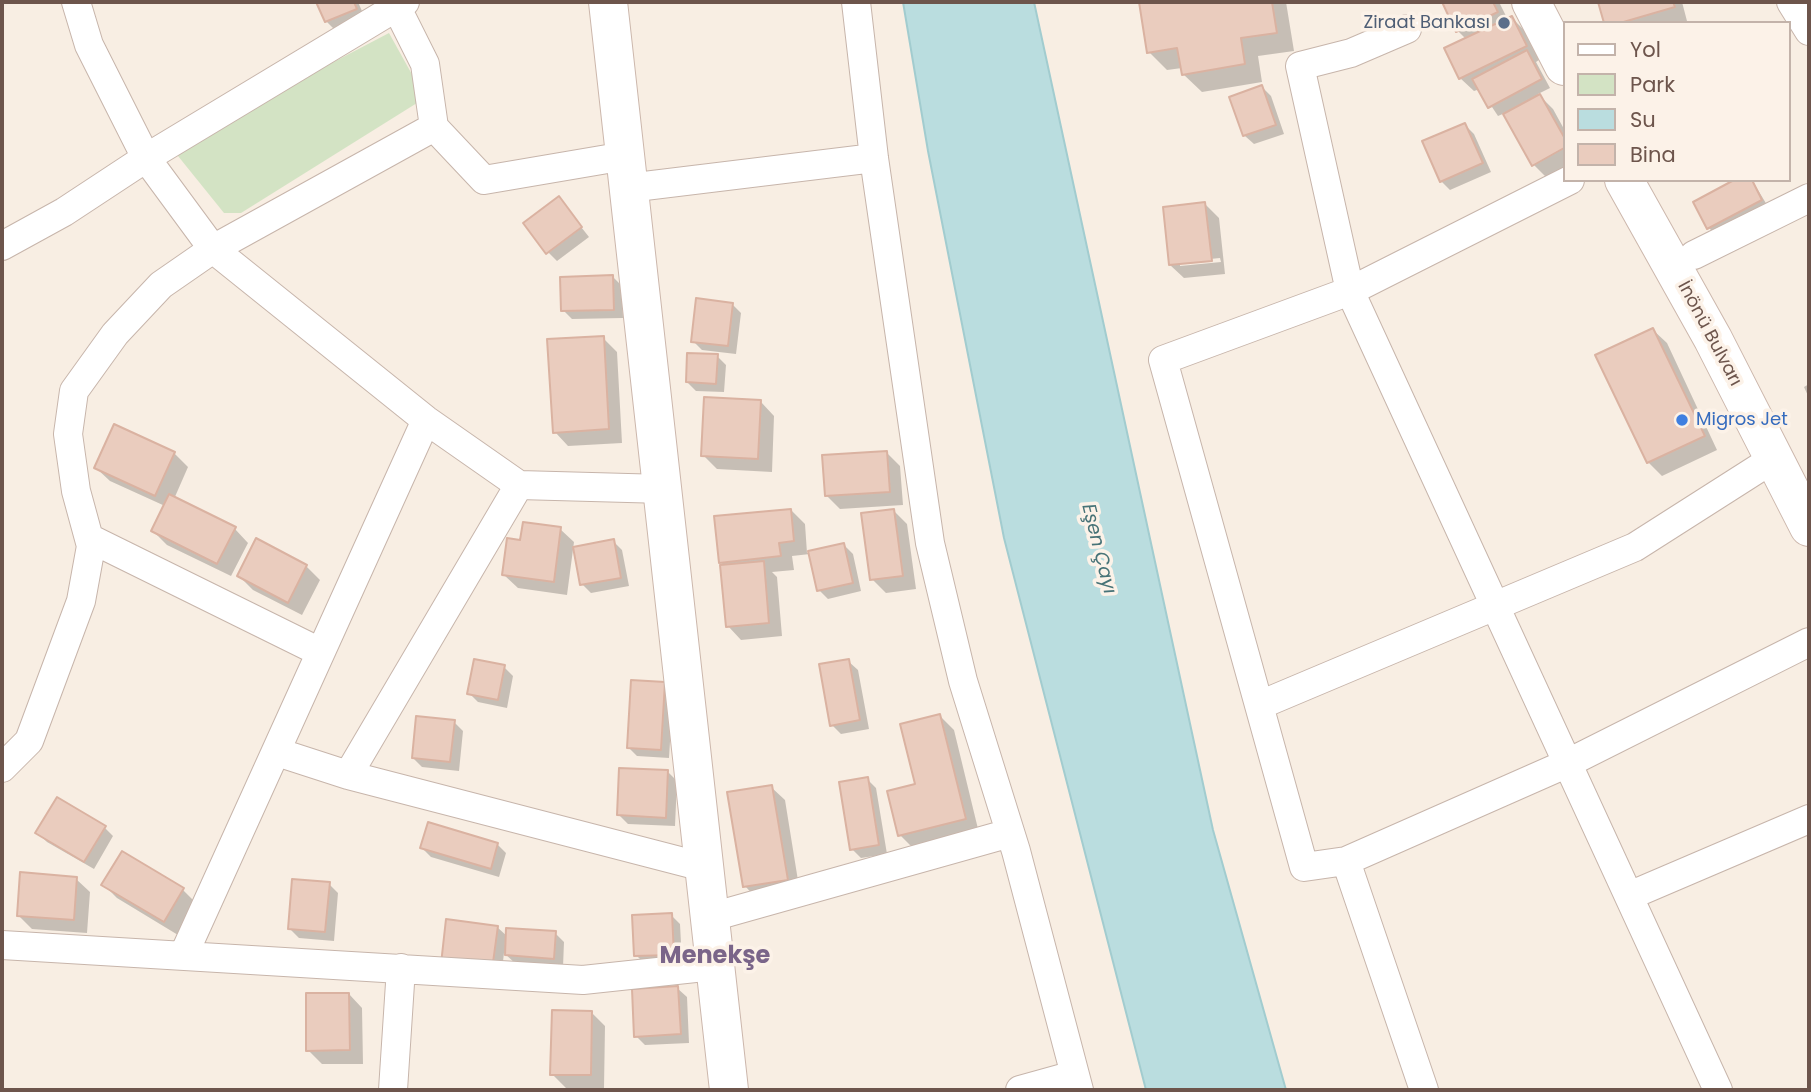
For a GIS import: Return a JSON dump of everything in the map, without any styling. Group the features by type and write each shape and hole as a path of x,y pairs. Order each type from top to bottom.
{"street":[{"path":"76,2 89,45 146,158 214,249 426,420 519,485 664,489"},
{"path":"608,2 664,489 702,867 729,1090"},
{"path":"856,2 874,158 930,543 963,681 1010,833 1077,1082 1020,1090"},
{"path":"1531,2 1562,62"},
{"path":"1559,2 1569,21"},
{"path":"1791,2 1809,32"},
{"path":"2,246 64,212 146,158 399,4 425,64 434,127 484,180 874,158"},
{"path":"1407,29 1351,53 1300,66 1350,291 1718,1090"},
{"path":"2,768 29,741 81,600 91,546 76,491 68,434 74,391 115,334 161,285 214,249 434,127"},
{"path":"1566,182 1350,291 1163,360 1304,867 1346,861 1568,763 1809,642"},
{"name":"İnönü Bulvarı","path":"1625,182 1713,339 1773,459 1806,501"},
{"name":"İnönü Bulvarı","path":"1652,182 1694,255 1806,501"},
{"path":"1694,255 1809,198"},
{"path":"184,954 426,420"},
{"path":"1260,705 1635,547 1773,459"},
{"path":"348,775 519,485"},
{"path":"89,538 320,652"},
{"path":"277,752 348,775 702,867"},
{"path":"1629,896 1809,819"},
{"path":"708,918 1010,833"},
{"path":"1346,861 1424,1090"},
{"path":"2,945 583,980 714,966"},
{"path":"386,1090 393,1090 401,968"}],"green space":[{"path":"389,33 419,87 417,103 241,213 224,213 178,156 181,142"}],"water":[{"name":"Eşen Çayı","path":"903,2 1034,2 1213,830 1286,1090 1146,1090 1004,538 928,151"}],"building":[{"path":"316,2 354,2 357,9 325,22"},
{"path":"1139,2 1272,2 1277,33 1241,38 1245,64 1182,75 1177,48 1147,53"},
{"path":"1442,2 1493,2 1498,12 1456,32"},
{"path":"1598,2 1673,2 1675,7 1627,21 1603,21"},
{"path":"1512,16 1527,46 1459,79 1444,48"},
{"path":"1527,50 1542,79 1488,108 1472,79"},
{"path":"1262,85 1276,125 1243,136 1229,97"},
{"path":"1540,94 1562,133 1562,149 1532,166 1503,114"},
{"path":"1465,123 1483,163 1440,182 1422,141"},
{"path":"1730,182 1753,182 1762,200 1707,229 1693,202"},
{"path":"559,196 582,227 546,254 523,223"},
{"path":"1205,202 1212,261 1169,265 1163,207"},
{"path":"613,275 614,310 561,311 560,277"},
{"path":"696,298 733,303 728,346 691,342"},
{"path":"1653,328 1705,436 1647,463 1595,355"},
{"path":"604,336 609,429 553,433 547,339"},
{"path":"687,353 718,354 716,384 686,382"},
{"path":"704,397 761,400 758,459 701,456"},
{"path":"114,424 175,452 155,496 94,468"},
{"path":"887,451 890,492 825,496 822,455"},
{"path":"169,494 236,527 217,564 151,531"},
{"path":"791,509 794,541 779,543 781,556 719,563 714,516"},
{"path":"894,509 903,576 870,580 861,513"},
{"path":"523,522 561,527 554,582 502,575 507,538 520,540"},
{"path":"256,538 307,565 288,603 237,576"},
{"path":"614,539 621,578 580,585 573,547"},
{"path":"844,543 853,583 817,591 808,551"},
{"path":"764,561 769,623 726,627 720,565"},
{"path":"474,659 505,665 498,700 467,694"},
{"path":"849,659 860,720 830,726 819,664"},
{"path":"631,680 665,682 661,750 627,748"},
{"path":"940,714 966,819 898,836 887,791 915,784 900,724"},
{"path":"416,716 455,720 450,762 412,758"},
{"path":"619,768 668,770 666,818 617,815"},
{"path":"868,777 879,845 850,850 839,782"},
{"path":"772,785 788,880 743,887 727,792"},
{"path":"57,797 106,826 84,862 35,833"},
{"path":"428,822 498,843 491,869 420,848"},
{"path":"122,851 184,888 164,922 101,885"},
{"path":"20,872 77,877 74,920 17,916"},
{"path":"292,879 330,882 325,932 288,929"},
{"path":"672,913 674,955 634,956 632,915"},
{"path":"446,919 498,926 492,970 441,964"},
{"path":"506,928 556,931 554,959 505,955"},
{"path":"678,986 681,1034 634,1037 632,989"},
{"path":"306,993 349,993 350,1050 306,1051"},
{"path":"552,1010 592,1011 591,1075 550,1075"}],"place":[{"name":"Ziraat Bankası","path":"1504,23"},
{"name":"Migros Jet","path":"1682,420"}],"district":[{"name":"Menekşe","path":"715,957"}]}
